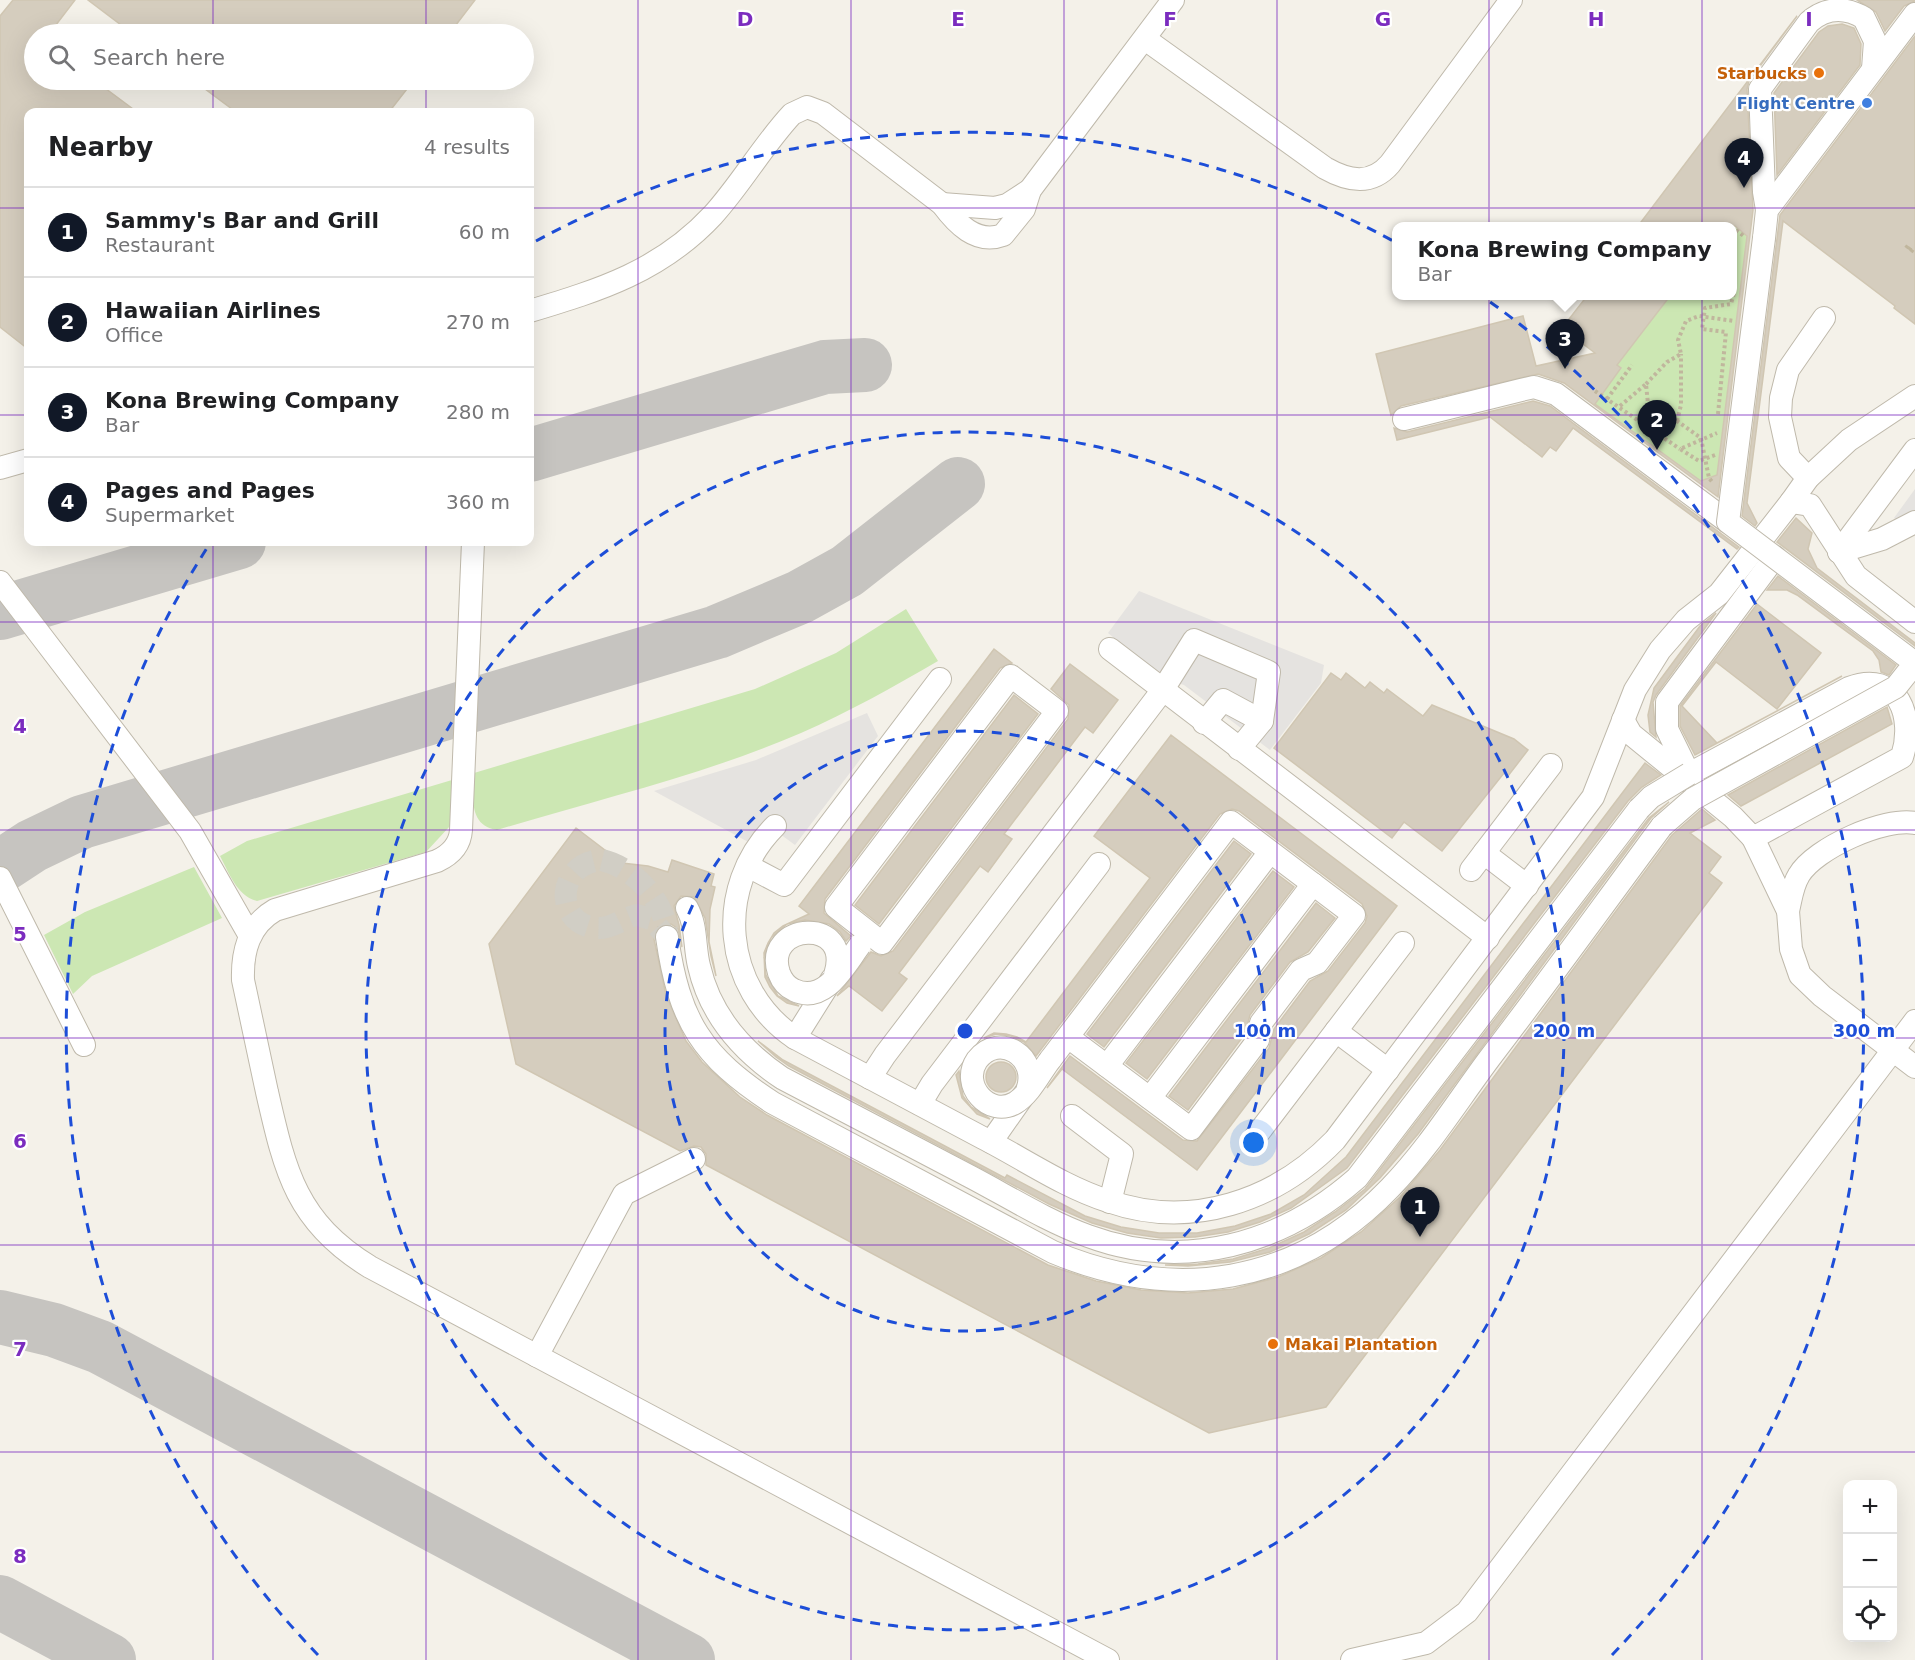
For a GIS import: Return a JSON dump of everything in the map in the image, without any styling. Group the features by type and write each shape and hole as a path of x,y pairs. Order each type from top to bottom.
{"lane":[{"path":"534,310 622,281 674,250 713,215 785,121 799,109 807,107 823,113 942,204 995,208 1007,205 1030,190 1173,0"},
{"path":"1145,39 1325,168 1340,177 1359,181 1377,174 1390,164 1511,0"},
{"path":"1728,522 1767,210 1764,192 1760,89 1817,15 1837,9 1856,13 1864,18 1870,27 1876,55 1873,69"},
{"path":"1767,210 1915,14"},
{"path":"1808,478 1789,458 1782,434 1781,398 1788,370 1824,318"},
{"path":"667,937 676,988 696,1033 730,1074 773,1104 1053,1252 1086,1266 1147,1279 1213,1278 1256,1270 1319,1243 1357,1219 1392,1186 1662,826 1693,799 1882,696 1903,681 1915,663 1556,393 1534,387 1404,419"},
{"path":"775,826 760,841 748,866 736,906 734,927 736,957 757,1003 776,1024 795,1038 870,1078 1086,1193 1110,1202 1140,1210 1189,1212 1235,1204 1259,1195 1282,1184 1320,1155 1335,1140 1593,797 1635,690 1660,650 1686,620 1726,586 1808,478 1849,440 1915,396"},
{"path":"1839,552 1915,450"},
{"path":"0,468 24,461"},
{"path":"1791,502 1810,505 1856,576 1915,622"},
{"path":"1839,552 1882,539 1915,522"},
{"path":"473,546 461,830 458,843 452,851 437,861 275,910 263,917 250,936 242,966 245,992 285,1167 310,1214 350,1255 1108,1660"},
{"path":"1689,774 1667,729 1667,702 1775,557"},
{"path":"0,582 190,831 250,936"},
{"path":"870,1078 885,1055 1162,691 1194,640 1269,672 1262,721 1239,750"},
{"path":"1110,649 1239,750 1488,938"},
{"path":"1011,676 1057,711 882,943 865,939 836,908 1011,676"},
{"path":"748,866 784,885 940,679"},
{"path":"687,908 694,921 699,968 712,1005 735,1038 782,1078 1066,1227 1106,1242 1188,1251 1250,1242 1288,1227 1325,1205 1357,1178 1650,797 1849,688 1860,684 1880,683 1906,699 1915,721 1915,732 1908,750 1893,763 1753,838"},
{"path":"1204,723 1223,700 1262,721"},
{"path":"1623,720 1631,734 1732,817 1753,838 1788,911"},
{"path":"1527,886 1477,862 1551,765"},
{"path":"991,1142 1027,1091 1031,1081 1030,1072 1019,1054 1009,1049 992,1049 977,1060 972,1077 976,1093 982,1100 998,1107 1016,1102 1024,1095 1050,1060 1231,822 1354,915 1317,963 1301,969 1261,1023 1258,1040 1191,1130 1068,1037"},
{"path":"1915,823 1900,823 1862,833 1825,850 1799,874 1788,911 1791,949 1800,975 1815,990 1915,1067"},
{"path":"1107,1066 1270,852"},
{"path":"920,1104 932,1084 1099,864"},
{"path":"0,878 84,1045"},
{"path":"1150,1098 1313,884"},
{"path":"795,1038 835,975 838,965 836,949 821,934 802,932 794,935 782,946 777,963 783,982 790,988 807,994 825,988 865,939"},
{"path":"1253,1140 1403,943"},
{"path":"1352,1660 1426,1642 1467,1612 1915,1021"},
{"path":"1336,1031 1388,1070"},
{"path":"1072,1116 1122,1154 1110,1202"},
{"path":"537,1356 624,1194 694,1159"}],"path":[{"path":"1595,391 1699,461 1715,455 1726,332 1702,329 1702,316 1705,308 1731,304 1732,300"},
{"path":"1677,421 1681,405 1681,354 1678,340 1683,325 1690,318 1702,316 1736,321"},
{"path":"1620,406 1667,362 1681,354"},
{"path":"1606,399 1632,365"},
{"path":"1646,384 1648,404 1664,421 1677,421 1701,438 1709,478"},
{"path":"1680,449 1717,433"}],"green space":[{"path":"1737,229 1747,236 1717,475 1701,481 1595,404 1621,368 1617,365 1666,300 1737,300"},
{"path":"906,609 938,661 836,717 765,748 728,761 651,786 497,830 481,823 477,816 473,800 474,773 755,689 836,653"},
{"path":"452,780 450,826 426,852 257,901 239,889 220,856 247,841"},
{"path":"194,867 222,918 92,976 73,994 44,935 85,912"}],"shaded area":[{"path":"1915,489 1915,534 1894,518"},
{"path":"1139,591 1324,665 1321,683 1270,750 1184,685 1164,679 1108,633"},
{"path":"867,713 878,736 795,845 780,834 767,852 654,791 756,760"}],"building":[{"path":"13,0 75,0 57,24 24,24 24,90 107,90 132,108 24,108 24,346 0,327 0,16"},
{"path":"88,0 475,0 457,24 120,24"},
{"path":"1857,0 1915,1 1904,6 1885,31 1876,12"},
{"path":"1797,16 1749,81 1747,89 1753,210 1718,497 1564,383 1538,374 1401,406 1391,415 1376,354 1523,316 1536,366 1595,353 1562,328 1584,300 1667,300 1617,365 1621,368 1595,404 1701,481 1717,475 1747,236 1737,228 1737,222 1641,222"},
{"path":"1842,24 1854,28 1861,44 1860,65 1777,175 1774,93 1819,32 1828,26"},
{"path":"1915,36 1915,324 1894,308 1895,306 1783,221 1747,503 1757,523 1755,526 1742,516 1780,215"},
{"path":"206,90 406,90 392,108 231,108"},
{"path":"1533,401 1550,406 1739,547 1737,549 1573,428 1556,451 1550,447 1542,457 1490,417 1397,440 1394,428 1407,432"},
{"path":"1796,518 1812,533 1808,549 1817,568 1915,643 1915,646 1777,542"},
{"path":"1778,576 1896,665 1889,675 1881,672 1879,660 1873,651 1797,595 1787,590 1767,590"},
{"path":"1757,604 1821,653 1777,709 1716,662 1682,706 1717,743 1842,676 1695,755 1680,726 1680,706"},
{"path":"1716,613 1656,695 1653,702 1656,737 1650,732 1648,715 1654,688 1700,626"},
{"path":"994,649 1012,663 1000,668 825,899 824,913 851,936 846,941 840,932 829,924 805,920 788,924 809,914 799,906"},
{"path":"1070,664 1118,700 1093,733 1085,727 1004,834 1012,839 988,872 980,866 899,973 907,979 882,1011 849,986 837,996 871,952 881,956 893,951 1068,719 1069,705 1051,689"},
{"path":"1331,673 1341,680 1346,673 1365,688 1370,682 1384,693 1387,689 1423,716 1432,705 1514,739 1528,750 1508,776 1504,773 1442,851 1404,822 1392,838 1274,748"},
{"path":"1014,695 1038,714 879,924 855,905"},
{"path":"1887,707 1892,724 1741,806 1728,795"},
{"path":"1171,735 1397,906 1197,1170 1062,1069 1047,1088 1070,1056 1183,1140 1197,1141 1269,1048 1274,1029 1310,981 1328,971 1365,923 1367,916 1362,904 1239,811 1232,809 1220,814 1036,1056 1024,1042 1011,1036 996,1034 984,1038 994,1033 1006,1034 1017,1037 1026,1042 1150,878 1094,836"},
{"path":"1645,763 1661,775 1642,787 1628,801 1347,1168 1291,1208 1260,1222 1228,1232 1195,1237 1161,1238 1127,1233 1092,1223 1049,1204 789,1066 758,1041 783,1060 1005,1178 1007,1175 1085,1216 1121,1227 1159,1233 1197,1233 1235,1226 1271,1214 1304,1195 1346,1157"},
{"path":"1669,802 1651,818 1418,1134 1380,1178 1346,1210 1309,1234 1270,1252 1230,1262 1188,1266 1165,1265 1198,1264 1233,1259 1269,1248 1304,1232 1365,1189 1649,818"},
{"path":"1702,809 1715,820 1690,833 1721,857 1709,873 1722,883 1326,1407 1209,1433 706,1165 706,1154 701,1147 694,1146 680,1151 516,1064 489,944 576,828 622,863 648,866 668,872 672,860 714,874 711,886 715,887 710,909 709,942 716,976 711,956 705,918 694,897 681,896 674,906 682,947 678,929 671,924 658,927 654,939 666,995 686,1041 702,1062 740,1097 767,1115 1048,1265 1096,1281 1141,1290 1188,1293 1233,1289 1278,1277 1321,1258 1361,1232 1400,1197 1440,1150 1672,835"},
{"path":"1234,841 1251,854 1104,1047 1087,1034"},
{"path":"1273,871 1294,887 1147,1079 1126,1063"},
{"path":"1316,903 1335,918 1308,952 1290,962 1250,1015 1245,1034 1188,1110 1169,1096"},
{"path":"787,924 771,938 774,933"},
{"path":"764,959 766,975 778,996 799,1006 787,1003 777,996 770,987 765,977"},
{"path":"1001,1062 1012,1066 1016,1077 1012,1088 1001,1092 990,1088 986,1077 990,1066"},
{"path":"959,1071 963,1096 971,1107 990,1119 977,1114 962,1098 956,1075"}],"taxiway":[{"path":"534,454 825,367 865,365"},
{"path":"0,867 32,846 82,822 717,632 800,597 847,571 958,484"},
{"path":"0,613 226,546"},
{"path":"0,1317 54,1330 100,1347 688,1660"},
{"path":"0,1602 109,1660"}],"tunnel":[{"path":"602,860 626,871 647,889 661,912 666,924 667,937 651,919 637,915 602,928 583,924 573,917 567,906 568,882 575,871 587,864 602,860"}],"place":[{"name":"Starbucks","path":"1819,73"},
{"name":"Flight Centre","path":"1867,103"},
{"name":"Pages and Pages","path":"1744,188"},
{"name":"Kona Brewing Company","path":"1565,369"},
{"name":"Hawaiian Airlines","path":"1657,450"},
{"name":"Sammy's Bar and Grill","path":"1420,1237"},
{"name":"Makai Plantation","path":"1273,1344"}]}
